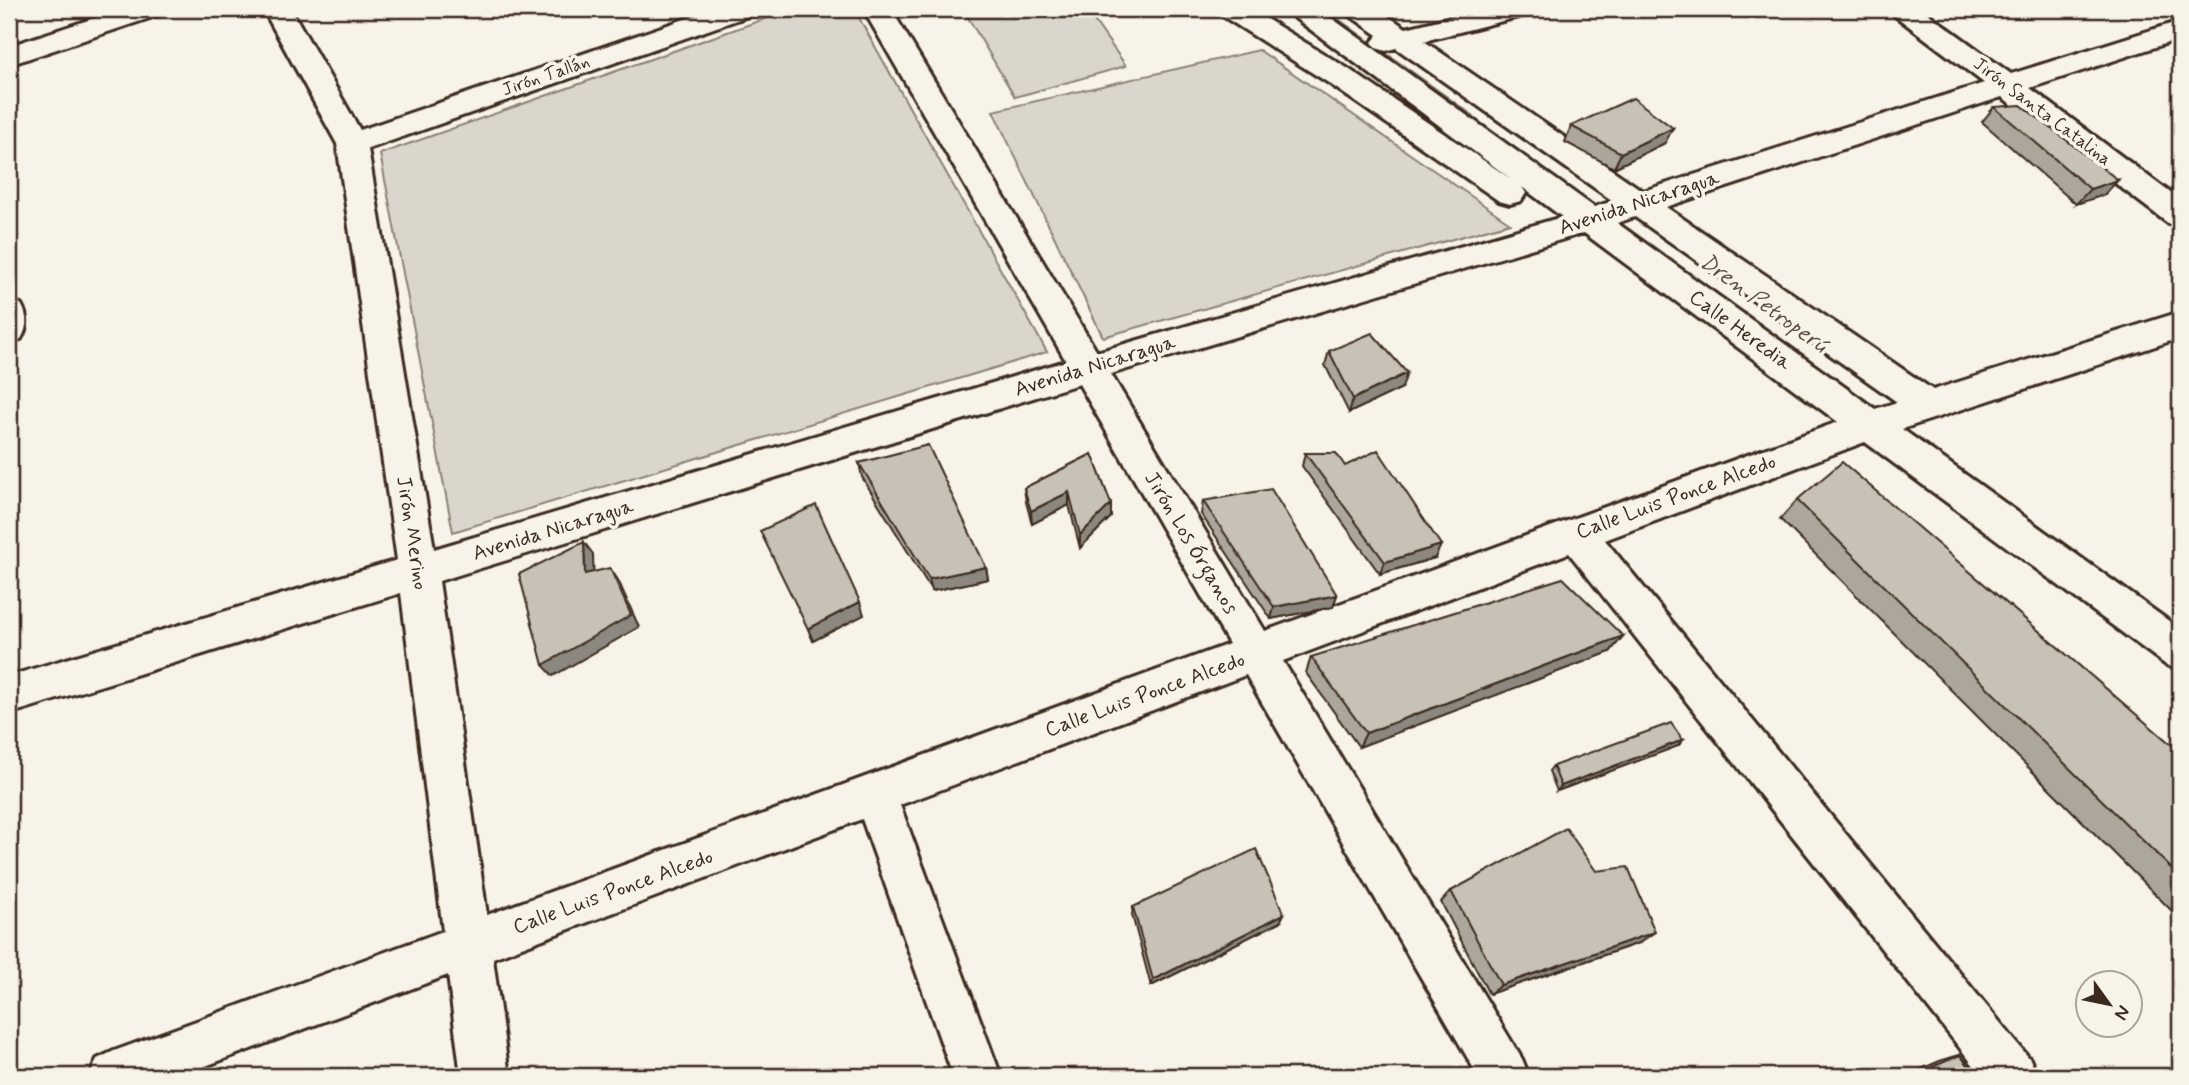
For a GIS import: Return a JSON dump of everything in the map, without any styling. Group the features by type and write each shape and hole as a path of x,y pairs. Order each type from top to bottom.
{"street":[{"path":"9,56 149,9"},
{"name":"Jirón Merino","path":"277,9 352,144 418,571 485,1076"},
{"name":"Jirón Tallán","path":"352,144 741,9"},
{"name":"Jirón Los Órganos","path":"877,9 1505,1076"},
{"path":"1231,9 1576,224"},
{"name":"Calle Heredia","path":"1301,9 1357,50 1576,224 1870,425 2180,652"},
{"path":"1359,9 1929,406"},
{"path":"1357,50 1516,9"},
{"name":"Jirón Santa Catalina","path":"1904,9 2180,216"},
{"name":"Avenida Nicaragua","path":"9,695 1087,368 1576,224 2180,30"},
{"path":"9,313 9,330"},
{"name":"Calle Luis Ponce Alcedo","path":"114,1076 1870,425 2180,325"},
{"path":"1577,534 2013,1076"},
{"path":"874,795 978,1076"}],"shaded area":[{"path":"793,9 854,9 1047,352 453,532 380,154"},
{"path":"963,9 1086,9 1126,66 1015,97"},
{"path":"1259,50 1510,223 1103,337 993,111"}],"building":[{"path":"1633,98 1673,128 1621,153 1571,126"},
{"path":"2021,105 2118,180 2090,189 1994,107"},
{"path":"1372,333 1407,373 1353,399 1329,351"},
{"path":"928,445 986,567 929,579 859,463"},
{"path":"1378,450 1441,545 1385,562 1305,453 1336,453 1345,466"},
{"path":"1092,454 1111,504 1080,535 1069,492 1031,511 1024,488"},
{"path":"1842,462 2180,752 2180,877 1797,500"},
{"path":"1271,489 1337,595 1274,607 1203,501"},
{"path":"816,505 860,602 808,629 760,531"},
{"path":"584,542 585,574 610,568 631,615 543,665 519,574"},
{"path":"1563,578 1623,636 1366,733 1311,657"},
{"path":"1671,723 1683,740 1561,786 1553,766"},
{"path":"1566,828 1596,871 1628,867 1655,932 1501,985 1451,891"},
{"path":"1256,849 1284,914 1153,980 1133,907"},
{"path":"1960,1055 1977,1076 1912,1076"}],"waterway":[{"name":"Dren Petroperú","path":"1320,9 1470,118"}]}
